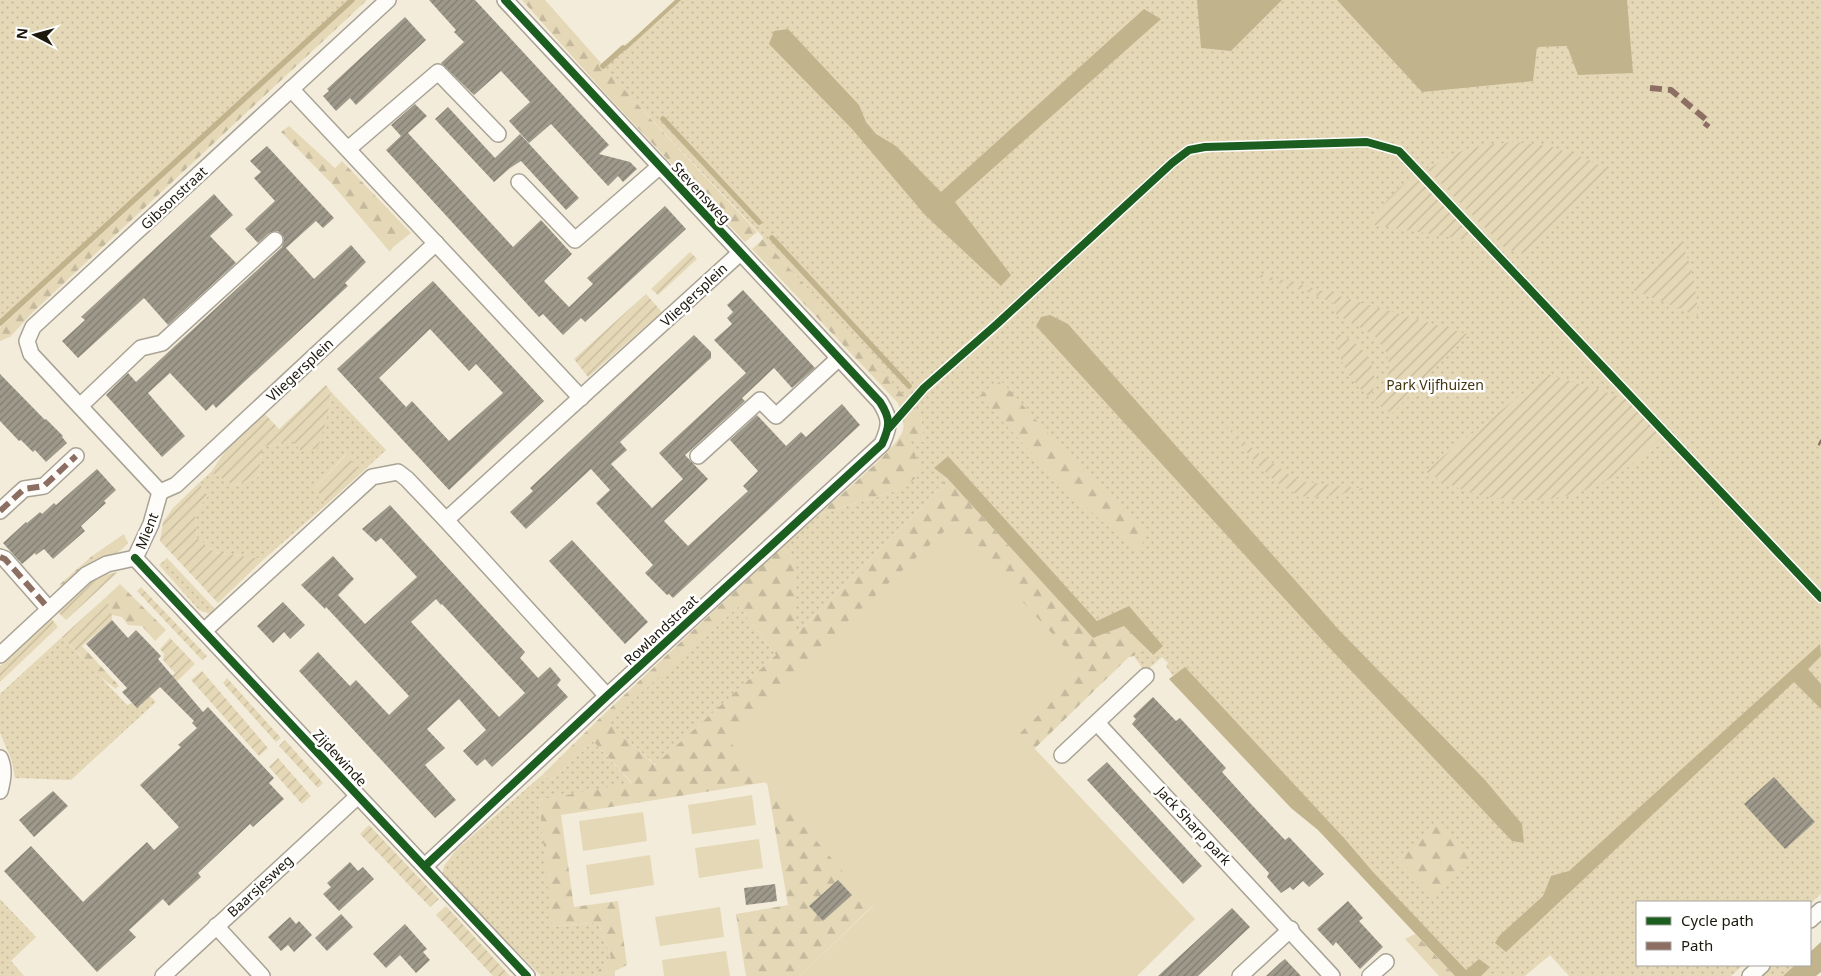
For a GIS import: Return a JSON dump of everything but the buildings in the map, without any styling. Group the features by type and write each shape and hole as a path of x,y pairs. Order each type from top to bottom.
{"street":[{"name":"Gibsonstraat","path":"160,492 31,354 27,341 33,328 388,0"},
{"name":"Stevensweg","path":"505,0 880,402"},
{"path":"348,149 438,72 498,134"},
{"path":"291,89 582,398"},
{"name":"Stevensweg","path":"519,182 575,240 660,166"},
{"path":"80,406 141,348 162,343 275,240"},
{"name":"Vliegersplein","path":"160,492 176,485 436,243"},
{"name":"Vliegersplein","path":"446,520 740,253"},
{"path":"698,456 760,400 776,416 838,359"},
{"name":"Rowlandstraat","path":"425,866 882,444 889,428 888,414 880,402"},
{"path":"0,510 24,489 44,486 76,456"},
{"path":"205,630 372,477 398,472 446,520 608,696"},
{"name":"Mient","path":"0,655 86,575 107,564 135,558 150,524 160,492"},
{"path":"0,557 5,559 49,609"},
{"name":"Zijdewinde","path":"135,558 205,630 527,976"},
{"path":"1062,754 1146,676"},
{"name":"Jack Sharp park","path":"1097,723 1332,976"},
{"path":"0,758 3,765 3,779 0,791"},
{"name":"Baarsjesweg","path":"163,976 358,796"},
{"path":"1811,919 1821,910"},
{"path":"216,926 262,976"},
{"path":"1240,976 1290,929"},
{"path":"1370,976 1386,962"},
{"path":"1750,976 1761,966"}],"green space":[{"path":"0,0 355,0 0,328"},
{"path":"355,0 367,0 32,313 10,337 0,341 0,328"},
{"path":"522,0 545,0 647,115 757,232 745,242 604,92"},
{"name":"Park Vijfhuizen","path":"680,0 1821,0 1821,894 1811,903 1811,901 1636,901 1636,966 1742,966 1731,976 1569,976 1550,955 1525,976 1465,976 1177,673 1173,676 1166,666 1168,663 1162,657 1145,672 1134,656 1144,646 1152,655 1157,651 1097,621 948,456 934,468 947,478 924,505 795,635 794,558 785,544 818,515 901,489 905,437 924,442 921,416 913,406 918,401 912,394 906,399 763,237 600,65"},
{"path":"289,126 335,168 342,161 411,233 393,247 390,252 332,184 281,132"},
{"path":"1515,142 1548,146 1582,157 1610,170 1527,255 1506,249 1428,170 1459,152 1480,146"},
{"path":"1415,176 1473,237 1467,240 1370,224 1390,197"},
{"path":"763,239 921,415 924,442 906,438 912,444 921,474 901,489 818,515 865,474 890,449 903,430 903,420 898,403 752,249"},
{"path":"1679,239 1693,276 1698,316 1633,290"},
{"path":"690,252 697,259 658,295 651,289"},
{"path":"1254,273 1302,285 1467,334 1392,414 1374,402 1385,384 1389,366 1387,353 1375,340 1376,337 1348,320 1336,316 1337,305 1311,293 1253,275"},
{"path":"646,294 662,312 588,377 574,359"},
{"path":"1335,333 1345,336 1354,342 1368,358 1374,378 1374,388 1370,398 1350,377 1342,361"},
{"path":"1547,374 1628,399 1661,438 1645,454 1610,478 1592,488 1552,499 1502,499 1471,493 1440,480 1425,471"},
{"path":"1001,381 1074,462 1145,533 1140,554 1068,492 979,396"},
{"path":"326,385 331,392 328,414 318,448 302,452 292,441 263,447 258,477 234,485 211,472 228,447 264,413 279,429"},
{"path":"331,392 386,450 360,474 346,454 315,488 327,504 264,559 214,552 197,538 195,512 208,496 199,483 211,472 235,485 258,477 263,447 292,441 328,414"},
{"path":"1225,424 1255,451 1299,481 1367,489 1315,497 1302,496 1291,491 1259,466"},
{"path":"347,454 360,474 327,504 315,488"},
{"path":"947,478 1093,638 1124,626 1144,646 1134,656 1129,657 800,976 746,976 736,914 788,905 767,782 561,815 574,907 618,901 627,965 615,971 615,976 593,976 611,957 598,922 552,927 539,800 632,783 593,741 552,780 542,775 785,544 794,558 796,634 924,505","holes":["739,606 776,655 655,765 608,722"]},
{"path":"199,483 208,496 195,512 197,538 214,552 264,559 218,603 160,541 163,522 173,508"},
{"path":"951,525 1085,669 1020,733 1195,919 1137,976 800,976 873,906 725,736"},
{"path":"124,534 128,543 120,551 91,565 66,588 59,585 92,556"},
{"path":"167,558 217,611 210,614 199,610 159,565"},
{"path":"118,572 66,620 57,611 94,577"},
{"path":"120,584 166,630 155,641 142,626 128,625 122,617 112,615 106,597"},
{"path":"141,587 207,656 202,660 137,591"},
{"path":"106,597 112,620 82,646 79,654 62,637"},
{"path":"739,606 776,655 656,765 607,722"},
{"path":"51,618 58,627 0,682 0,666"},
{"path":"62,637 127,705 150,696 156,702 71,780 15,778 12,761 0,733 0,694"},
{"path":"170,638 195,664 166,692 160,686 175,673 163,660 164,654 160,649"},
{"path":"82,646 119,686 116,689 95,673 79,654"},
{"path":"202,671 268,748 259,756 191,680"},
{"path":"227,678 281,738 276,742 223,683"},
{"path":"285,740 323,783 318,788 279,746"},
{"path":"593,741 632,784 539,800 553,927 598,922 611,957 593,976 541,976 442,876 444,866 456,850 542,775 552,780"},
{"path":"278,758 311,796 302,804 269,767"},
{"path":"752,795 756,825 692,834 688,805"},
{"path":"643,812 647,841 583,851 579,821"},
{"path":"1439,823 1473,857 1435,897 1397,858"},
{"path":"369,825 439,899 430,907 360,834"},
{"path":"759,839 763,868 699,878 695,848"},
{"path":"650,855 654,885 590,895 586,865"},
{"path":"0,899 36,937 11,961 24,976 0,976"},
{"path":"446,906 510,976 493,976 436,915"},
{"path":"720,907 724,937 660,946 655,917"},
{"path":"1415,934 1455,976 1439,976 1405,939"},
{"path":"726,951 730,976 664,976 662,960"},
{"path":"1771,966 1794,966 1783,976 1760,976"}],"shaded area":[{"path":"675,0 681,0 625,51 623,48"},
{"path":"1197,0 1282,0 1231,51 1201,48"},
{"path":"1337,0 1627,0 1633,73 1578,75 1567,46 1537,47 1533,81 1422,92"},
{"path":"1144,9 1161,19 955,202 1011,275 1001,286 925,215 852,129 769,44 774,31 788,29 859,105 866,122 876,134 896,146 941,192"},
{"path":"1050,315 1068,324 1339,630 1485,780 1522,824 1524,843 1512,841 1324,642 1036,326 1041,317"},
{"path":"948,456 1097,621 1129,606 1163,646 1153,655 1124,626 1093,638 947,478 934,468"},
{"path":"1820,644 1821,656 1808,669 1821,684 1821,709 1794,682 1506,952 1495,943 1500,935 1543,896 1551,876 1569,871"},
{"path":"1185,667 1344,838 1373,872 1466,970 1479,959 1490,967 1481,976 1455,976 1318,830 1291,808 1169,679"},
{"path":"1821,942 1821,972 1816,976 1783,976 1794,966 1811,966 1811,951"}],"waterway":[{"path":"0,323 352,0"},
{"path":"603,66 623,48"},
{"path":"663,119 759,222"},
{"path":"772,238 909,386"}],"marked path":[{"path":"1650,88 1671,90 1709,122 1705,127"},
{"path":"0,511 24,489 44,486 76,456"},
{"path":"0,557 5,559 49,609"}],"cycle path":[{"path":"425,866 882,444 888,427 888,418 880,402 505,0"},
{"path":"889,428 924,388 997,324 1172,163 1189,150 1205,147 1367,142 1399,151 1821,598"},
{"path":"135,558 527,976"}]}
